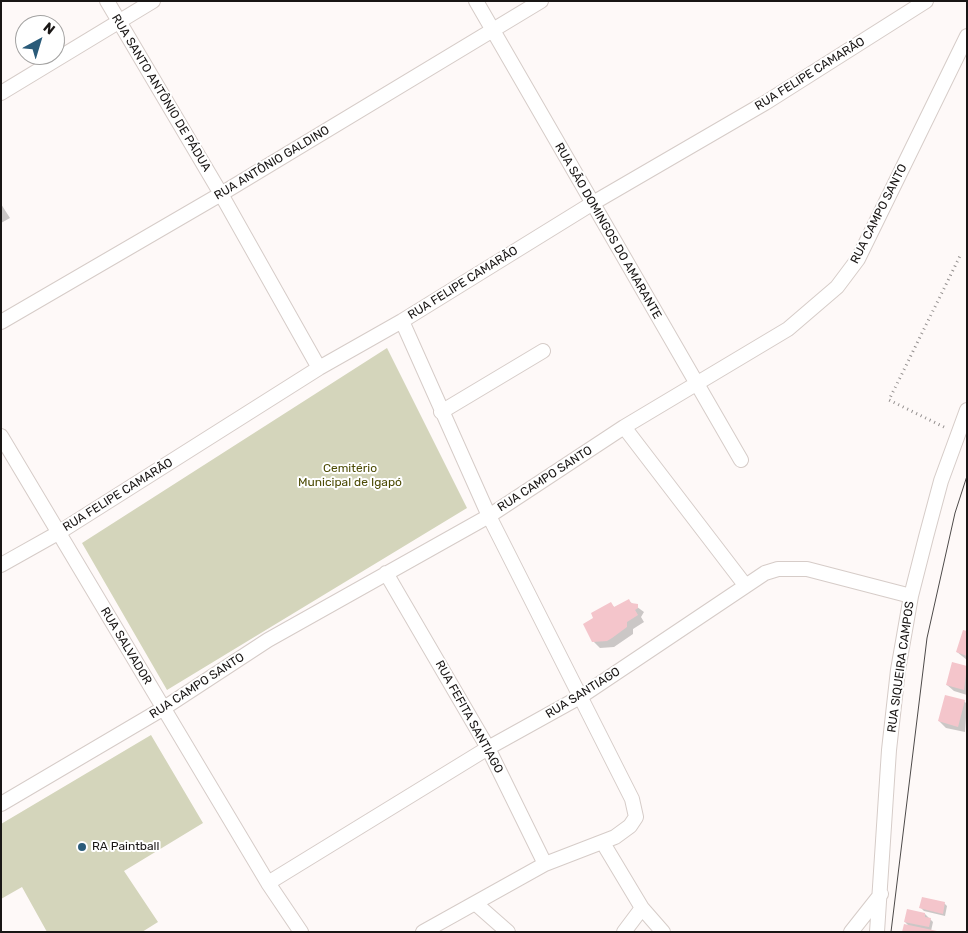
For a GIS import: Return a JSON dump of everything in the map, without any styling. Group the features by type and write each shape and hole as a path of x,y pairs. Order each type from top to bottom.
{"street":[{"name":"RUA SANTO ANTÔNIO DE PÁDUA","path":"107,1 221,194 319,368"},
{"path":"1,93 153,1"},
{"name":"RUA SÃO DOMINGOS DO AMARANTE","path":"476,1 741,460"},
{"name":"RUA ANTÔNIO GALDINO","path":"1,322 221,194 541,1"},
{"name":"RUA FELIPE CAMARÃO","path":"1,565 58,533 319,368 402,321 593,203 765,103 926,1"},
{"name":"RUA CAMPO SANTO","path":"1,804 164,708 268,640 489,516 624,427 788,329 836,287 858,259 967,36"},
{"path":"402,321 489,516 632,799 636,817 630,826 603,843 545,864 423,932"},
{"path":"441,412 544,351"},
{"name":"RUA SIQUEIRA CAMPOS","path":"878,932 889,750 898,670 911,596 941,481 967,410"},
{"path":"624,427 745,585"},
{"name":"RUA SALVADOR","path":"1,436 268,883 301,932"},
{"name":"RUA SANTIAGO","path":"268,883 488,748 580,697 745,585 778,568 807,569 911,596"},
{"name":"RUA FEFITA SANTIAGO","path":"386,573 488,748 545,864"},
{"path":"603,843 642,908 663,932"},
{"path":"850,932 881,894"},
{"path":"475,903 508,932"},
{"path":"624,932 642,908"}],"path":[{"path":"958,434 889,400 961,254"}],"green space":[{"name":"Cemitério Municipal de Igapó","path":"387,348 467,508 167,690 82,543"},
{"name":"RA Paintball","path":"151,735 203,823 124,871 158,922 142,932 47,932 22,887 1,899 1,824"}],"building":[{"path":"629,599 631,603 638,604 638,608 635,610 638,615 627,622 627,627 607,641 592,642 583,624 593,618 591,613 611,602 614,607"},
{"path":"963,630 967,631 967,656 956,652"},
{"path":"952,662 967,666 964,690 946,685"},
{"path":"945,695 965,700 958,727 938,721"},
{"path":"922,897 945,902 943,914 919,908"},
{"path":"907,909 925,913 925,917 931,918 929,927 904,922"},
{"path":"904,924 937,931 937,932 902,932"}],"tram line":[{"path":"891,932 927,638 955,513 967,476"}],"place":[{"name":"RA Paintball","path":"82,847"}]}
